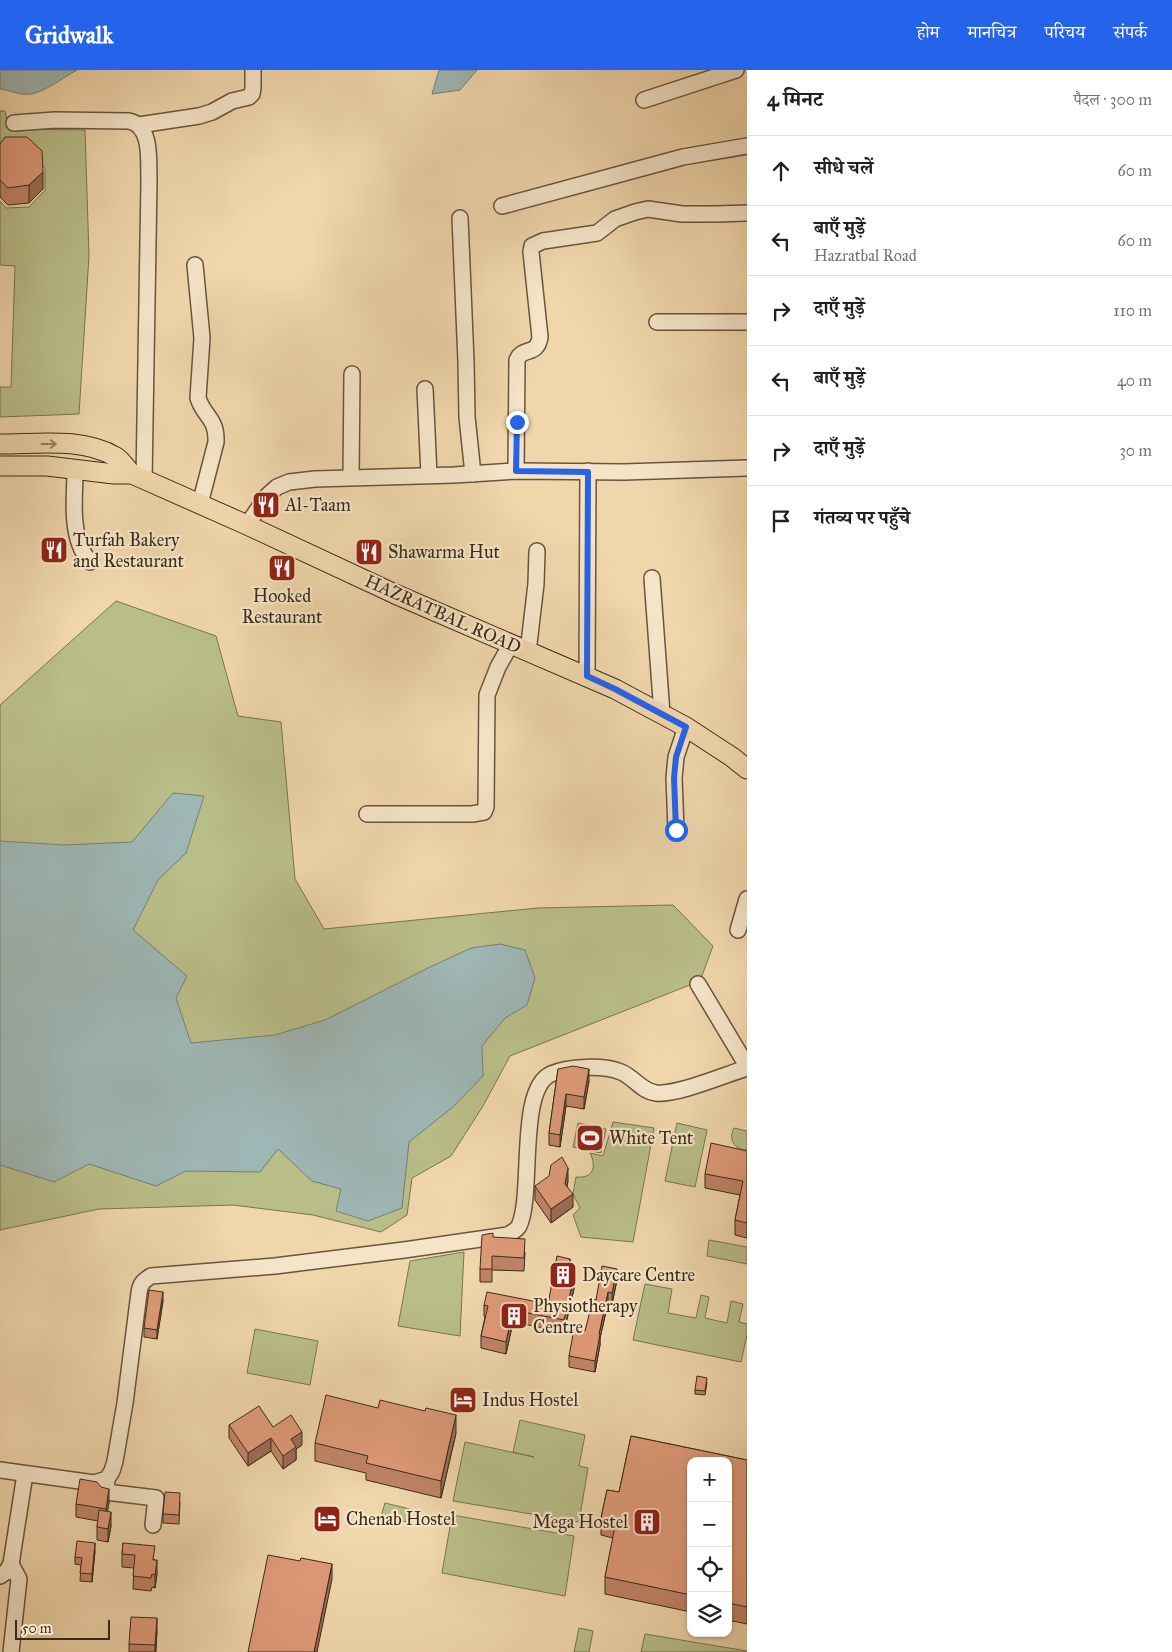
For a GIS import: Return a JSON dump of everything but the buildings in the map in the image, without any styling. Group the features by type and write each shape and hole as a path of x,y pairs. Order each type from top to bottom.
{"main road":[{"name":"HAZRATBAL ROAD","path":"0,444 74,444 92,446 118,458 138,477"},
{"name":"HAZRATBAL ROAD","path":"0,466 47,466 138,477 248,525 395,594 615,689 686,727 745,762"}],"street":[{"path":"139,125 199,116 212,112 232,101 248,97 252,94 253,70"},
{"path":"644,100 736,70"},
{"path":"14,123 55,120 129,121 139,125 145,134 149,181 138,477"},
{"path":"502,206 683,157 747,146"},
{"path":"516,471 517,360 518,356 524,352 535,349 539,343 540,336 531,252 532,246 544,241 597,233 615,219 648,209 682,214 747,213"},
{"path":"460,218 467,417 473,474"},
{"path":"196,265 202,338 198,398 201,407 211,418 216,435 216,442 200,504"},
{"path":"657,322 747,322"},
{"path":"351,477 352,374"},
{"path":"425,389 429,475"},
{"path":"248,525 268,496 283,483 315,479 516,471 588,472 747,468"},
{"path":"75,470 74,507 76,525 80,545 90,562"},
{"path":"587,676 588,472"},
{"path":"528,652 536,584 537,551"},
{"path":"652,578 662,714"},
{"path":"367,814 472,814 484,812 486,806 487,695 498,667 511,644"},
{"path":"676,830 674,778 676,757 686,727"},
{"path":"738,930 747,899"},
{"path":"153,1525 156,1498 106,1492 107,1479 115,1461 140,1285 145,1280 151,1276 275,1266 508,1235 519,1227 523,1214 526,1197 528,1138 536,1092 541,1081 550,1074 584,1068 604,1068 621,1072 633,1079 643,1090 656,1093 673,1092 747,1067 698,984"},
{"path":"0,1470 94,1483 107,1479"},
{"path":"0,1576 6,1572 11,1564 25,1474"},
{"path":"11,1564 19,1579 12,1652"}],"green space":[{"path":"0,111 5,111 9,129 85,130 89,256 79,414 0,417 0,387 11,387 15,266 0,265 0,201 6,208 29,207 45,190 45,168 29,151 0,158"},
{"path":"116,601 216,636 238,716 281,722 295,879 324,929 538,908 673,905 713,946 700,981 510,1056 483,1106 451,1156 412,1178 407,1215 381,1232 313,1215 233,1205 99,1209 0,1230 0,705"},
{"path":"613,1122 654,1128 633,1242 581,1237 573,1215 580,1208 573,1194 576,1177 586,1176 592,1171 593,1163 590,1153 603,1156"},
{"name":"White Tent","path":"578,1123 606,1129 601,1153 573,1147"},
{"path":"677,1123 707,1130 695,1187 665,1181"},
{"path":"734,1128 747,1131 747,1150 742,1150 733,1143 732,1132"},
{"path":"709,1240 747,1247 747,1264 707,1256"},
{"path":"464,1252 460,1336 398,1326 410,1261"},
{"path":"645,1284 672,1289 668,1313 696,1318 701,1295 709,1297 705,1318 727,1323 731,1301 743,1304 739,1322 747,1324 747,1335 741,1362 633,1340"},
{"path":"255,1329 318,1341 310,1385 247,1373"},
{"path":"520,1420 585,1435 579,1466 588,1468 579,1522 453,1501 465,1442 534,1457 513,1452"},
{"path":"385,1503 410,1509 407,1522 381,1516"},
{"path":"452,1515 574,1536 565,1596 442,1573"},
{"path":"579,1628 593,1631 589,1652 574,1652"},
{"path":"645,1634 747,1651 747,1652 641,1652"}],"water":[{"path":"0,70 77,70 43,90 20,94 0,89"},
{"path":"439,70 477,70 460,90 432,94"},
{"path":"173,793 204,796 186,853 158,880 133,930 187,976 176,998 191,1043 275,1035 325,1020 471,948 500,944 525,950 535,978 527,1005 505,1018 482,1046 483,1076 453,1107 409,1142 402,1208 368,1221 336,1211 341,1189 312,1181 278,1149 260,1172 186,1171 156,1186 89,1164 54,1182 0,1165 0,841 64,845 132,842"}],"place":[{"name":"Al-Taam","path":"266,505"},
{"name":"Turfah Bakery and Restaurant","path":"54,550"},
{"name":"Shawarma Hut","path":"369,552"},
{"name":"Hooked Restaurant","path":"282,568"},
{"name":"White Tent","path":"590,1138"},
{"name":"Daycare Centre","path":"563,1275"},
{"name":"Physiotherapy Centre","path":"514,1316"},
{"name":"Indus Hostel","path":"463,1400"},
{"name":"Chenab Hostel","path":"327,1519"},
{"name":"Mega Hostel","path":"647,1522"}],"route":[{"path":"517,422 516,471 588,472 587,676 686,727 676,757 674,778 676,830"}]}
